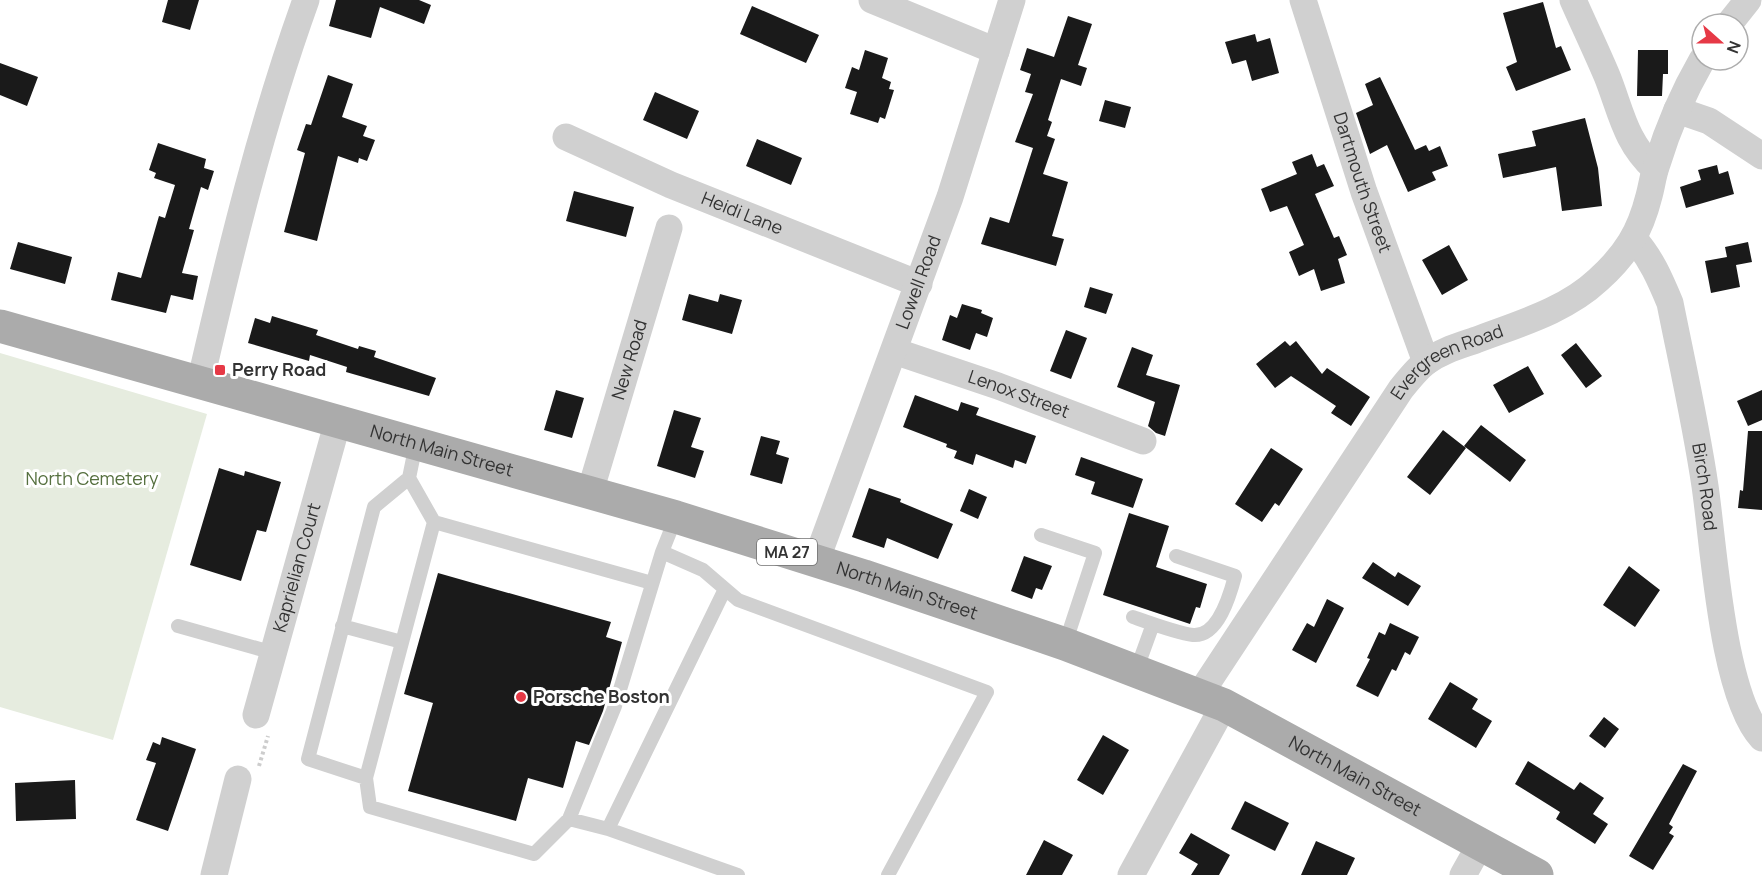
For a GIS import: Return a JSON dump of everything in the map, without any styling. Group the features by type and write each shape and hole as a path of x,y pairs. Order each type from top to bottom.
{"main road":[{"name":"North Main Street","path":"0,326 676,517 816,561 1065,645 1212,700 1537,875"}],"street":[{"path":"200,382 257,153 278,81 306,0"},
{"path":"872,0 996,51"},
{"name":"Lowell Road","path":"816,561 919,284 961,163 1012,0"},
{"name":"Dartmouth Street","path":"1304,0 1364,192 1426,362"},
{"path":"1573,0 1608,79 1626,130 1642,158 1655,169"},
{"path":"1738,12 1748,0"},
{"name":"Evergreen Road","path":"1131,875 1212,700 1401,389 1426,362 1445,351 1544,314 1573,299 1596,282 1619,260 1634,239 1655,169 1677,110 1696,72"},
{"path":"1677,110 1709,121 1762,156"},
{"name":"Heidi Lane","path":"566,137 671,185 919,284"},
{"name":"New Road","path":"590,492 669,228"},
{"name":"Birch Road","path":"1634,239 1647,254 1659,275 1670,303 1705,485 1730,660 1747,714 1762,738"},
{"name":"Lenox Street","path":"894,351 1009,390 1143,441"},
{"name":"Kaprielian Court","path":"256,715 338,421"},
{"path":"214,875 238,779"},
{"path":"1463,875 1480,843"}],"lane":[{"path":"366,778 308,759 374,507 409,478 416,443"},
{"path":"409,478 434,522 366,778 370,807 534,854 569,819 615,706 662,552 676,517"},
{"path":"434,522 652,583"},
{"path":"1041,535 1095,553 1065,645"},
{"path":"662,552 703,570 738,600 987,692 888,875"},
{"path":"1133,617 1195,635 1208,630 1222,613 1230,595 1234,576 1176,556"},
{"path":"608,829 725,589"},
{"path":"1136,671 1153,624"},
{"path":"178,626 274,653"},
{"path":"342,626 402,642"},
{"path":"569,819 608,829 738,875"}],"path":[{"path":"238,779 260,766 263,756 268,736 256,715"}],"green space":[{"name":"North Cemetery","path":"0,353 207,414 113,740 0,707"}],"building":[{"path":"168,0 199,0 190,30 162,22"},
{"path":"336,0 419,0 431,5 424,24 380,7 371,38 329,26"},
{"path":"1543,2 1556,48 1561,46 1571,70 1516,91 1506,67 1517,62 1503,13"},
{"path":"752,6 819,35 806,63 740,34"},
{"path":"1068,16 1092,24 1078,65 1087,68 1081,86 1061,79 1048,120 1052,122 1047,136 1055,139 1043,174 1068,182 1052,236 1064,239 1056,266 981,244 990,217 1009,223 1033,148 1015,142 1033,94 1025,92 1031,74 1020,70 1027,48 1054,57"},
{"path":"1255,34 1257,42 1270,38 1279,73 1252,81 1246,60 1232,64 1225,42"},
{"path":"865,50 888,58 882,78 891,82 889,89 894,90 885,119 880,117 878,123 850,114 857,92 845,88 852,67 859,70"},
{"path":"1638,50 1668,50 1668,74 1663,74 1662,96 1637,96"},
{"path":"0,63 38,77 27,106 0,95"},
{"path":"328,75 353,84 342,117 367,126 363,136 375,140 367,161 359,158 358,163 338,156 317,241 284,232 305,153 297,150 306,124 311,125"},
{"path":"1380,77 1415,150 1426,145 1429,151 1440,146 1448,166 1432,172 1436,180 1408,192 1387,145 1370,154 1356,113 1373,105 1365,84"},
{"path":"655,92 699,111 687,139 643,120"},
{"path":"1105,100 1131,107 1125,128 1099,121"},
{"path":"1585,118 1598,168 1602,206 1562,211 1556,167 1503,178 1498,154 1536,146 1532,131"},
{"path":"757,139 802,158 791,185 746,166"},
{"path":"158,143 206,159 204,168 214,171 208,190 201,187 189,229 194,230 182,273 198,276 193,300 171,295 166,313 111,300 118,272 141,278 159,216 165,218 175,185 154,178 156,173 149,170"},
{"path":"1312,154 1317,167 1324,164 1334,186 1315,194 1334,238 1339,236 1347,255 1338,259 1345,283 1321,291 1314,269 1299,276 1289,252 1304,245 1287,206 1270,212 1261,189 1297,174 1292,162"},
{"path":"1717,165 1719,174 1728,171 1734,194 1686,208 1680,187 1701,180 1698,170"},
{"path":"574,191 634,207 626,237 566,221"},
{"path":"18,242 72,257 65,284 10,269"},
{"path":"1748,242 1752,262 1736,265 1740,287 1711,293 1705,261 1727,257 1725,247"},
{"path":"1449,245 1468,280 1442,295 1422,260"},
{"path":"1090,287 1113,294 1106,314 1084,307"},
{"path":"689,294 718,302 720,294 742,300 732,334 682,320"},
{"path":"962,304 982,310 981,313 993,318 987,337 976,333 970,350 942,340 950,315 957,318"},
{"path":"272,316 318,330 316,335 358,349 359,346 376,351 374,357 436,378 429,396 346,372 347,367 310,355 309,361 248,343 255,318 270,323"},
{"path":"1066,330 1087,338 1071,379 1050,371"},
{"path":"1285,341 1290,346 1296,341 1322,374 1327,368 1370,397 1351,426 1331,413 1336,406 1291,376 1275,388 1256,364"},
{"path":"1576,343 1602,376 1586,388 1561,355"},
{"path":"1132,347 1153,355 1146,375 1180,385 1165,436 1156,433 1148,426 1155,402 1117,387"},
{"path":"1528,366 1544,394 1509,413 1493,385"},
{"path":"556,390 584,398 572,438 544,430"},
{"path":"1762,390 1762,420 1748,426 1737,401"},
{"path":"915,395 958,411 961,402 979,408 976,415 1036,436 1026,464 1015,460 1013,468 976,454 973,465 954,458 957,451 946,447 947,444 903,427"},
{"path":"674,410 701,418 691,447 704,451 695,478 657,466"},
{"path":"1481,425 1526,460 1510,482 1464,446"},
{"path":"1443,430 1466,448 1430,495 1407,477"},
{"path":"1748,431 1762,431 1762,510 1738,508 1740,490 1743,491"},
{"path":"761,436 780,441 776,454 789,458 782,484 750,475"},
{"path":"1271,448 1303,469 1279,506 1275,503 1262,522 1235,504"},
{"path":"1081,457 1143,479 1133,508 1091,494 1095,482 1075,475"},
{"path":"219,468 244,476 245,471 281,482 266,532 257,530 241,581 190,565"},
{"path":"869,488 901,499 900,502 953,524 938,559 887,538 884,548 852,537"},
{"path":"969,489 987,497 978,519 960,511"},
{"path":"1129,513 1169,526 1156,567 1207,584 1200,608 1196,607 1190,624 1103,595"},
{"path":"1024,556 1052,566 1042,590 1036,588 1032,599 1011,591"},
{"path":"1373,562 1395,577 1398,572 1421,586 1408,606 1362,578"},
{"path":"1629,566 1660,590 1635,627 1603,605"},
{"name":"Porsche Boston","path":"438,573 611,622 606,637 622,642 603,711 589,745 576,741 563,788 528,778 516,821 408,791 433,703 404,694"},
{"path":"1327,599 1344,608 1316,663 1292,650 1307,623 1314,627"},
{"path":"1390,623 1419,637 1410,655 1405,652 1396,671 1392,669 1378,697 1356,686 1370,659 1367,658 1379,632 1385,635"},
{"path":"1450,682 1478,699 1472,709 1492,721 1476,748 1428,719"},
{"path":"1604,717 1619,729 1605,748 1589,736"},
{"path":"1103,735 1129,750 1103,795 1077,780"},
{"path":"162,737 196,749 168,831 136,820 156,763 146,760 153,742 160,745"},
{"path":"1528,761 1574,790 1580,782 1604,798 1593,814 1608,824 1595,844 1556,819 1560,812 1515,784"},
{"path":"1683,764 1697,771 1669,824 1673,827 1669,833 1674,836 1653,870 1629,856"},
{"path":"75,780 76,819 16,821 15,783"},
{"path":"1245,801 1289,823 1275,851 1231,829"},
{"path":"1191,833 1230,855 1219,875 1191,875 1198,864 1179,853"},
{"path":"1044,840 1073,855 1062,875 1026,875"},
{"path":"1316,841 1355,858 1347,875 1301,875"}],"place":[{"name":"Perry Road","path":"220,370"},
{"name":"Porsche Boston","path":"521,697"}]}
